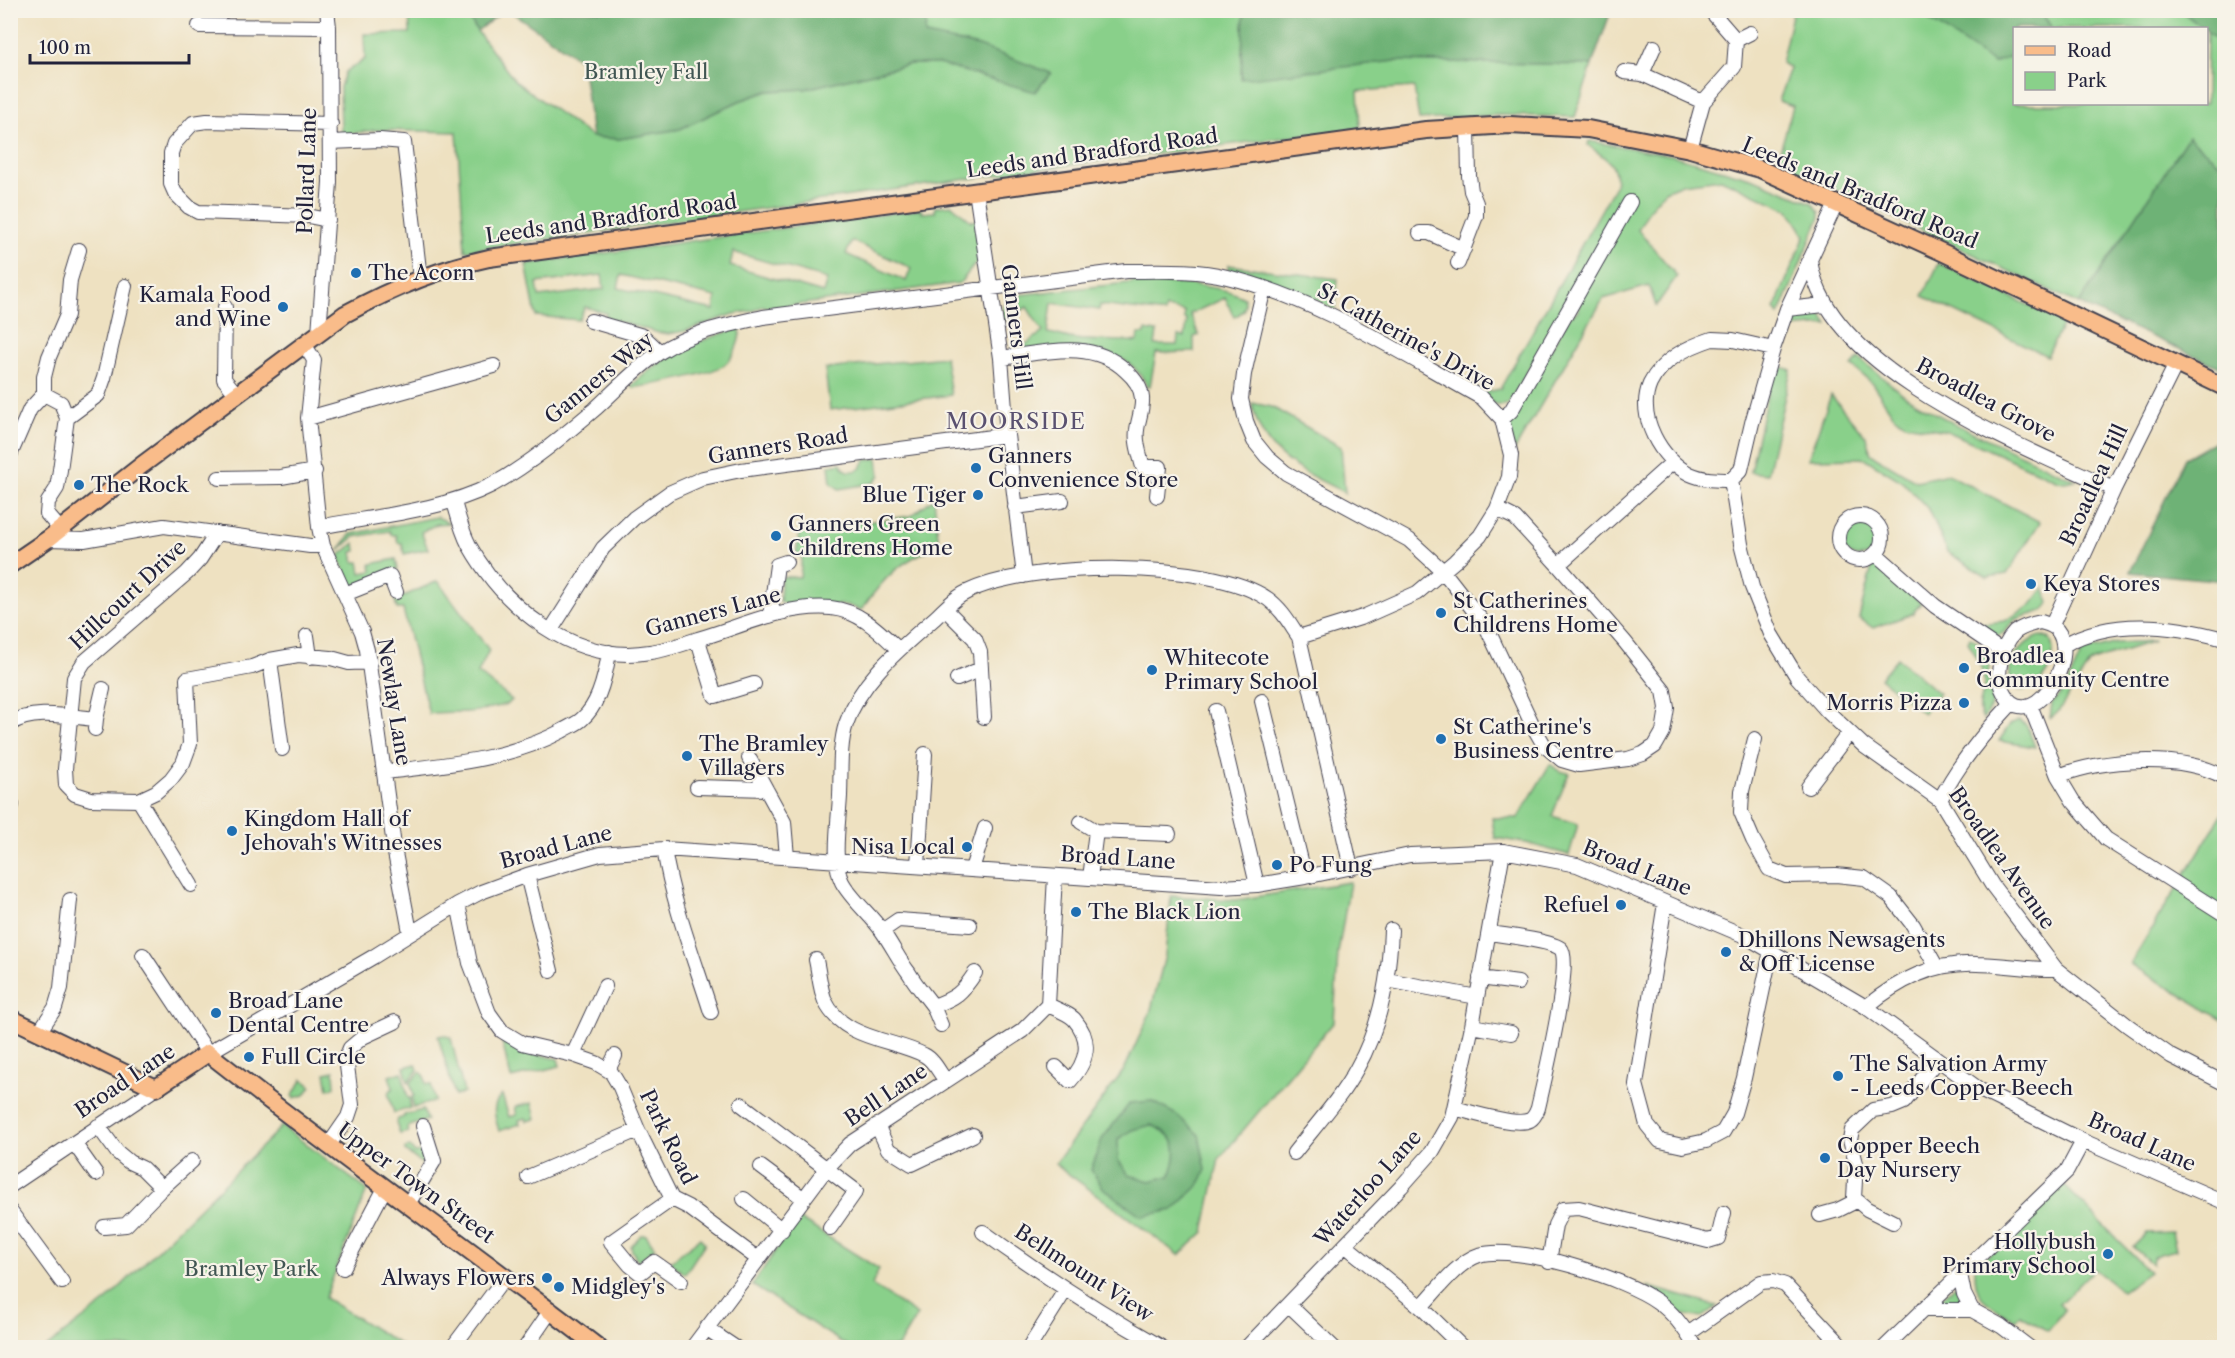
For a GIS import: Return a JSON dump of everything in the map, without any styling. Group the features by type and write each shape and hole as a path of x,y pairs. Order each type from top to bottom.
{"main road":[{"name":"Leeds and Bradford Road","path":"10,565 319,333 371,299 454,265 489,258 1367,137 1467,127 1510,125 1588,129 1690,149 1760,169 2019,288 2224,387"},
{"path":"10,1017 156,1088"},
{"name":"Broad Lane","path":"156,1088 208,1053"},
{"name":"Upper Town Street","path":"208,1053 328,1146 551,1310 589,1344"}],"street":[{"name":"Pollard Lane","path":"319,333 328,220 331,124 327,10"},
{"path":"1690,149 1704,102 1734,67 1736,40 1710,10"},
{"path":"199,26 329,27"},
{"path":"1736,40 1750,33"},
{"path":"1642,74 1654,47"},
{"path":"1624,72 1634,75 1642,74 1704,102"},
{"path":"328,220 308,216 198,212 189,207 175,193 171,184 171,153 174,144 193,123 207,121 331,124"},
{"path":"1458,263 1472,229 1476,203 1469,177 1467,127"},
{"path":"330,142 380,140 404,142 420,278"},
{"name":"Ganners Hill","path":"976,191 1001,358 1007,435 1024,576"},
{"path":"1502,419 1511,411 1630,202"},
{"path":"1773,349 1733,340 1712,339 1692,346 1674,357 1660,370 1651,383 1646,400 1649,421 1657,441 1673,462 1690,474 1711,480 1731,480 1741,470 1773,349 1787,309 1836,204"},
{"path":"1420,233 1429,233 1464,249"},
{"path":"10,454 30,409 44,394 44,377 49,357 67,315 70,280 79,250"},
{"name":"Broadlea Grove","path":"1810,259 1812,276 1825,305 1868,353 1884,366 1915,389 1966,419 2114,489"},
{"name":"St Catherine's Drive","path":"990,288 1126,271 1181,271 1225,276 1320,309 1482,398 1502,419 1511,455 1509,477 1497,509 1480,536 1417,593 1363,617 1299,638"},
{"path":"67,418 98,395 125,286"},
{"name":"Ganners Way","path":"319,527 454,502 492,484 528,462 660,352 682,340 716,327 763,317 990,288"},
{"path":"1264,288 1244,374 1241,399 1254,441 1266,457 1286,473 1409,540 1443,571 1486,626 1544,745 1562,760 1580,765 1628,759 1643,754 1655,746 1663,732 1667,708 1664,692 1633,651 1558,565 1515,518 1497,509"},
{"path":"1787,309 1825,305"},
{"path":"225,307 224,379 237,395"},
{"path":"591,321 643,336 660,352"},
{"name":"Newlay Lane","path":"304,344 314,360 308,418 319,527 323,546 362,632 370,662 395,853 410,932"},
{"path":"1001,358 1075,349 1098,354 1118,363 1139,388 1142,399 1136,432 1138,449 1143,467 1160,467 1157,496"},
{"name":"Broadlea Hill","path":"2052,625 2114,489 2176,364"},
{"path":"308,418 494,366"},
{"path":"44,394 61,403 67,418 57,488 48,502 47,514 54,534 84,540 164,526 323,546"},
{"name":"Ganners Road","path":"551,630 603,548 634,518 669,493 703,478 741,470 1007,435"},
{"path":"1558,565 1673,462"},
{"path":"219,478 280,477 315,471"},
{"name":"Broadlea Avenue","path":"1731,480 1741,544 1752,587 1771,634 1797,677 1828,712 1864,746 1940,800 1992,885 2056,969 2127,1025 2171,1056 2224,1083"},
{"path":"1016,507 1062,501"},
{"name":"Ganners Lane","path":"454,502 468,543 489,576 531,619 576,643 609,652 649,653 698,640 770,616 809,609 832,609 872,624 899,650"},
{"name":"Hillcourt Drive","path":"140,800 90,799 75,794 66,785 65,769 74,678 84,662 200,559 217,533"},
{"path":"1876,554 1935,606 2003,652"},
{"path":"770,616 777,565 786,562"},
{"path":"941,1025 933,1006 909,974 882,931 842,881 838,861 843,744 845,727 865,687 899,650 965,592 993,582 1024,576 1114,568 1149,569 1212,579 1247,589 1268,599 1285,615 1299,638 1352,868"},
{"path":"345,594 390,576 396,592"},
{"path":"945,609 975,639 980,652 984,717"},
{"path":"2041,622 2052,625 2058,630 2064,645 2062,664 2057,679 2041,700 2021,706 2012,703 2002,690 2000,680 2003,652 2014,633 2025,626 2041,622"},
{"path":"2064,645 2080,636 2102,631 2154,626 2224,639"},
{"path":"308,636 310,657"},
{"path":"698,640 715,696 754,684"},
{"path":"385,772 498,756 548,739 583,719 598,697 606,673 609,652"},
{"path":"191,885 140,800 156,792 171,779 183,763 190,744 186,679 252,667 270,660 298,655 349,663 370,662"},
{"path":"270,660 282,749"},
{"path":"957,679 981,669"},
{"path":"10,724 20,717 32,715 70,717 95,724 103,689"},
{"path":"1262,701 1305,877"},
{"path":"1940,800 1953,774 1969,752 2012,703"},
{"path":"2030,705 2058,776 2073,801 2106,839 2224,914"},
{"path":"1216,711 1257,885"},
{"path":"1808,787 1849,733"},
{"path":"1755,739 1742,790 1741,812 1769,869 1786,876 1836,875 1864,878 1891,897 1913,925 1937,968"},
{"path":"918,866 925,754"},
{"path":"749,758 784,822 787,857"},
{"path":"2058,776 2100,765 2155,760 2212,770 2224,777"},
{"path":"697,787 766,789"},
{"path":"1081,822 1096,831 1169,834"},
{"path":"972,869 985,828"},
{"path":"1090,878 1096,831"},
{"path":"664,849 668,874 711,1012"},
{"name":"Broad Lane","path":"208,1053 481,892 527,875 600,854 664,849 1221,887 1257,885 1305,877 1410,855 1503,851 1577,865 1745,936 1866,1007 1980,1090 2083,1141 2224,1202"},
{"name":"Waterloo Lane","path":"1246,1347 1346,1246 1432,1152 1452,1117 1472,1026 1503,851"},
{"path":"527,875 551,971"},
{"path":"1055,876 1048,1005 1073,1018 1085,1045 1085,1058 1081,1068 1070,1081 1056,1067"},
{"path":"39,1032 55,1008 60,988 70,900"},
{"path":"1665,903 1636,1084 1647,1125 1660,1141 1683,1146 1706,1141 1723,1132 1734,1113 1744,1078 1771,951"},
{"path":"458,904 470,963 489,1013 502,1031 522,1043 573,1055 608,1070 615,1056"},
{"path":"882,931 898,920 970,925"},
{"path":"1294,1153 1357,1069 1375,1030 1387,980 1391,930"},
{"path":"1454,1108 1514,1121 1528,1121 1533,1118 1538,1108 1555,1027 1565,968 1564,953 1551,944 1489,933"},
{"path":"143,954 208,1053"},
{"path":"816,960 824,999 835,1016 874,1040 924,1055 945,1080"},
{"path":"1866,1007 1887,989 1911,976 1937,968 1976,963 2030,970 2056,969"},
{"path":"933,1006 953,999 963,991 975,973"},
{"path":"1480,978 1518,983"},
{"path":"1387,980 1477,997"},
{"path":"573,1055 605,986"},
{"name":"Bell Lane","path":"692,1347 826,1169 850,1144 1022,1031 1048,1005"},
{"path":"328,1146 348,1117 352,1105 346,1059 350,1048 363,1037 394,1022"},
{"path":"1472,1026 1511,1033"},
{"path":"1893,1222 1856,1201 1853,1190 1856,1163 1850,1140 1852,1130 1873,1110 1892,1107 1904,1102 1937,1060"},
{"name":"Park Road","path":"608,1070 620,1087 672,1199 688,1207 758,1259"},
{"name":"Broad Lane","path":"10,1186 156,1088"},
{"path":"741,1104 856,1191 830,1228"},
{"path":"877,1125 888,1149 912,1164 973,1136"},
{"path":"98,1126 117,1152 129,1162 142,1168 162,1188"},
{"path":"408,1204 434,1161 423,1126"},
{"path":"528,1177 638,1130"},
{"path":"1884,1347 2067,1171 2083,1141"},
{"path":"74,1143 96,1174"},
{"path":"104,1227 126,1225 192,1161"},
{"path":"761,1167 804,1199"},
{"path":"343,1268 385,1188"},
{"path":"672,1199 611,1242 630,1265 640,1273 654,1262 681,1281"},
{"path":"744,1199 782,1230"},
{"path":"1820,1215 1838,1210 1856,1201"},
{"path":"1549,1262 1555,1225 1563,1209 1579,1208 1708,1241 1718,1238 1725,1213"},
{"path":"13,1221 62,1282"},
{"name":"Bellmount View","path":"983,1232 1066,1288 1163,1347"},
{"path":"1346,1246 1421,1306 1463,1347"},
{"path":"1421,1306 1467,1261 1494,1253 1593,1272 1631,1287 1658,1302 1678,1320 1696,1347"},
{"path":"1960,1274 1964,1294 1972,1310"},
{"path":"452,1347 506,1276"},
{"path":"1688,1334 1761,1282 1773,1281 1785,1285 1844,1347"},
{"path":"1029,1347 1066,1288"},
{"path":"1289,1305 1334,1347"},
{"path":"525,1347 551,1310"},
{"path":"1922,1310 1972,1310 2001,1326 2030,1347"},
{"path":"706,1328 736,1347"}],"green space":[{"path":"409,10 465,11 477,31 515,81 592,137 619,139 680,129 739,101 768,91 805,89 910,64 939,64 1009,84 979,46 925,35 926,16 942,11 1244,11 1241,78 1395,61 1592,65 1575,117 1499,115 1419,120 1414,87 1358,91 1360,128 1031,170 465,251 457,132 376,130 341,135 340,87 345,72 365,59 364,34 410,33"},
{"path":"1244,10 1611,11 1592,65 1395,61 1241,79"},
{"path":"465,11 504,11 477,31"},
{"name":"Bramley Fall","path":"510,11 942,11 926,16 925,35 979,46 1051,73 1035,92 939,64 910,64 805,89 768,91 739,101 680,129 619,139 592,137 582,61"},
{"path":"1793,11 1916,11 1994,63 2013,55 2013,105 2208,105 2208,33 2224,46 2224,167 2188,137 2079,304 1777,162 1793,106 1778,101 1790,68 1781,63"},
{"path":"1916,11 2040,11 2051,27 2013,27 2013,55 1994,63"},
{"path":"2040,11 2181,11 2202,27 2051,27"},
{"path":"2181,11 2224,11 2224,46 2208,33 2208,27 2202,27"},
{"path":"2188,137 2224,167 2224,369 2079,304"},
{"path":"1589,141 1671,155 1754,179 1812,203 1820,212 1820,217 1779,315 1774,309 1805,236 1789,210 1721,179 1682,184 1665,191 1650,208 1638,230 1677,276 1656,306 1649,286 1603,299 1514,451 1509,423 1569,317 1579,310 1579,300 1572,297 1565,300 1562,313 1509,403 1497,405 1482,393 1500,389 1615,186 1616,178 1612,166 1588,145"},
{"path":"952,205 971,221 977,220 983,263 976,263 960,283 772,308 763,306 753,311 734,314 685,331 669,334 606,318 606,313 585,307 579,320 536,316 526,264 921,209 922,213 935,212 935,207","holes":["852,241 911,268 906,281 846,254","733,252 827,279 823,293 730,266","602,275 604,289 539,297 537,283","621,275 716,297 714,310 618,288"]},
{"path":"1939,263 2064,322 2047,356 1923,296"},
{"path":"1228,265 1338,279 1335,310 1283,286 1228,270"},
{"path":"1137,282 1163,283 1221,289 1244,298 1245,307 1234,317 1225,298 1190,314 1199,335 1194,337 1194,352 1156,353 1150,386 1147,386 1137,371 1124,360 1108,354 1073,349 1019,350 1043,332 1027,307 1004,321 1003,307 1017,295","holes":["1052,303 1099,310 1100,305 1165,313 1166,308 1185,312 1184,319 1187,320 1185,337 1178,336 1177,345 1155,345 1157,332 1146,330 1145,334 1139,334 1137,342 1083,340 1048,333"]},
{"path":"1816,313 1822,316 1828,325 1791,328 1801,317"},
{"path":"740,328 736,348 731,358 717,369 680,379 633,388 631,386 657,365 681,350 708,338"},
{"path":"945,357 951,395 830,410 825,369"},
{"path":"1859,358 1908,398 1953,423 2075,480 2058,481 1947,431 1905,424 1893,415 1872,383 1852,366"},
{"path":"1774,364 1791,370 1767,474 1750,472"},
{"path":"1831,395 1866,437 1871,454 1916,481 1948,474 2040,522 2007,574 1987,577 1947,552 1930,511 1903,482 1864,458 1808,459"},
{"path":"1252,403 1272,407 1341,447 1345,493 1299,469 1274,449 1257,421"},
{"path":"2224,436 2224,581 2130,572 2185,458"},
{"path":"878,458 880,475 874,483 839,489 831,483 829,465 841,463 844,469 855,471 861,468 865,460"},
{"path":"934,498 939,546 914,557 895,570 878,587 862,609 847,605 786,605 780,601 781,577 800,577 802,555 796,554 800,531 911,516"},
{"path":"437,517 450,523 437,524 421,532 428,549 404,554 402,543 398,543 396,535 391,535 390,531 354,537 338,551 351,534"},
{"path":"1860,519 1873,525 1879,538 1873,551 1860,557 1847,551 1841,538 1847,525"},
{"path":"355,543 356,551 352,552 354,562 359,562 361,573 372,571 371,564 396,559 398,569 351,587 339,556"},
{"path":"1872,566 1880,568 1921,603 1912,614 1873,628 1859,618"},
{"path":"438,581 489,650 478,673 512,700 508,704 477,711 429,714 403,609 397,609 395,600"},
{"path":"2044,588 2049,603 2043,610 2017,619 1999,635 1990,635 1977,627 1979,624 2005,621 2030,606"},
{"path":"2042,636 2049,638 2052,646 2051,664 2041,680 2034,686 2018,690 2010,676 2014,658 2026,644"},
{"path":"1970,637 1990,653 1988,676 1993,702 1983,720 1980,705 1984,677 1979,661 1968,642"},
{"path":"2154,641 2089,664 2058,712 2050,718 2052,703 2065,689 2082,652 2117,643"},
{"path":"1897,658 1939,693 1923,713 1880,678"},
{"path":"2019,720 2027,726 2035,747 1999,741 2010,724"},
{"path":"1550,764 1559,771 1569,773 1552,816 1578,824 1569,855 1526,843 1495,838 1492,818 1518,818"},
{"path":"2224,811 2224,1021 2130,964"},
{"path":"1350,882 1338,953 1334,1022 1219,1159 1204,1232 1179,1255 1055,1164 1124,1070 1150,1013 1165,956 1171,896 1236,900"},
{"path":"444,1035 451,1038 464,1093 455,1096 438,1036"},
{"path":"501,1038 527,1052 558,1059 560,1066 511,1078"},
{"path":"416,1064 418,1070 408,1082 404,1067"},
{"path":"334,1071 335,1087 328,1089 325,1073"},
{"path":"402,1072 408,1098 410,1098 410,1108 394,1113 388,1093 393,1088 389,1076"},
{"path":"420,1072 424,1075 426,1084 431,1084 435,1101 413,1108 412,1097 414,1096 410,1083"},
{"path":"303,1079 311,1086 305,1095 294,1098 292,1096"},
{"path":"502,1095 509,1117 517,1115 515,1107 532,1103 536,1119 519,1120 520,1124 499,1131 495,1108"},
{"path":"1151,1101 1177,1115 1199,1135 1206,1170 1198,1186 1173,1210 1142,1216 1104,1189 1091,1170 1102,1139 1130,1103","holes":["1151,1125 1172,1139 1176,1151 1170,1176 1150,1181 1129,1175 1118,1160 1118,1139 1132,1130"]},
{"path":"423,1110 427,1120 407,1127 408,1132 400,1134 396,1123 398,1119"},
{"name":"Bramley Park","path":"282,1126 367,1190 325,1298 404,1347 45,1348 104,1303"},
{"path":"410,1147 415,1153 425,1154 424,1165 405,1151 405,1148"},
{"path":"2063,1184 2149,1272 2122,1291 2094,1269 2059,1304 2065,1310 2048,1331 2020,1315 2015,1320 1985,1301 1977,1288 1975,1268"},
{"path":"798,1218 879,1269 872,1285 917,1315 898,1347 849,1347 752,1285"},
{"path":"2172,1232 2176,1250 2153,1258 2152,1264 2133,1247 2147,1233"},
{"path":"641,1235 646,1235 655,1248 638,1261 631,1246"},
{"path":"700,1238 705,1243 685,1274 670,1262"},
{"path":"1956,1285 1962,1303 1939,1306 1937,1302"},
{"path":"1646,1286 1717,1306 1702,1318 1680,1314 1668,1301"}],"place":[{"name":"The Acorn","path":"356,273"},
{"name":"Kamala Food and Wine","path":"283,307"},
{"name":"Ganners Convenience Store","path":"976,468"},
{"name":"The Rock","path":"79,485"},
{"name":"Blue Tiger","path":"978,495"},
{"name":"Ganners Green Childrens Home","path":"776,536"},
{"name":"Keya Stores","path":"2031,584"},
{"name":"St Catherines Childrens Home","path":"1441,613"},
{"name":"Broadlea Community Centre","path":"1964,668"},
{"name":"Whitecote Primary School","path":"1152,670"},
{"name":"Morris Pizza","path":"1964,703"},
{"name":"St Catherine's Business Centre","path":"1441,739"},
{"name":"The Bramley Villagers","path":"687,756"},
{"name":"Kingdom Hall of Jehovah's Witnesses","path":"232,831"},
{"name":"Nisa Local","path":"967,847"},
{"name":"Po Fung","path":"1277,865"},
{"name":"Refuel","path":"1621,905"},
{"name":"The Black Lion","path":"1076,912"},
{"name":"Dhillons Newsagents & Off License","path":"1726,952"},
{"name":"Broad Lane Dental Centre","path":"216,1013"},
{"name":"Full Circle","path":"249,1057"},
{"name":"The Salvation Army - Leeds Copper Beech","path":"1838,1076"},
{"name":"Copper Beech Day Nursery","path":"1825,1158"},
{"name":"Hollybush Primary School","path":"2108,1254"},
{"name":"Always Flowers","path":"547,1278"},
{"name":"Midgley's","path":"559,1287"}],"district":[{"name":"MOORSIDE","path":"1016,421"}]}
